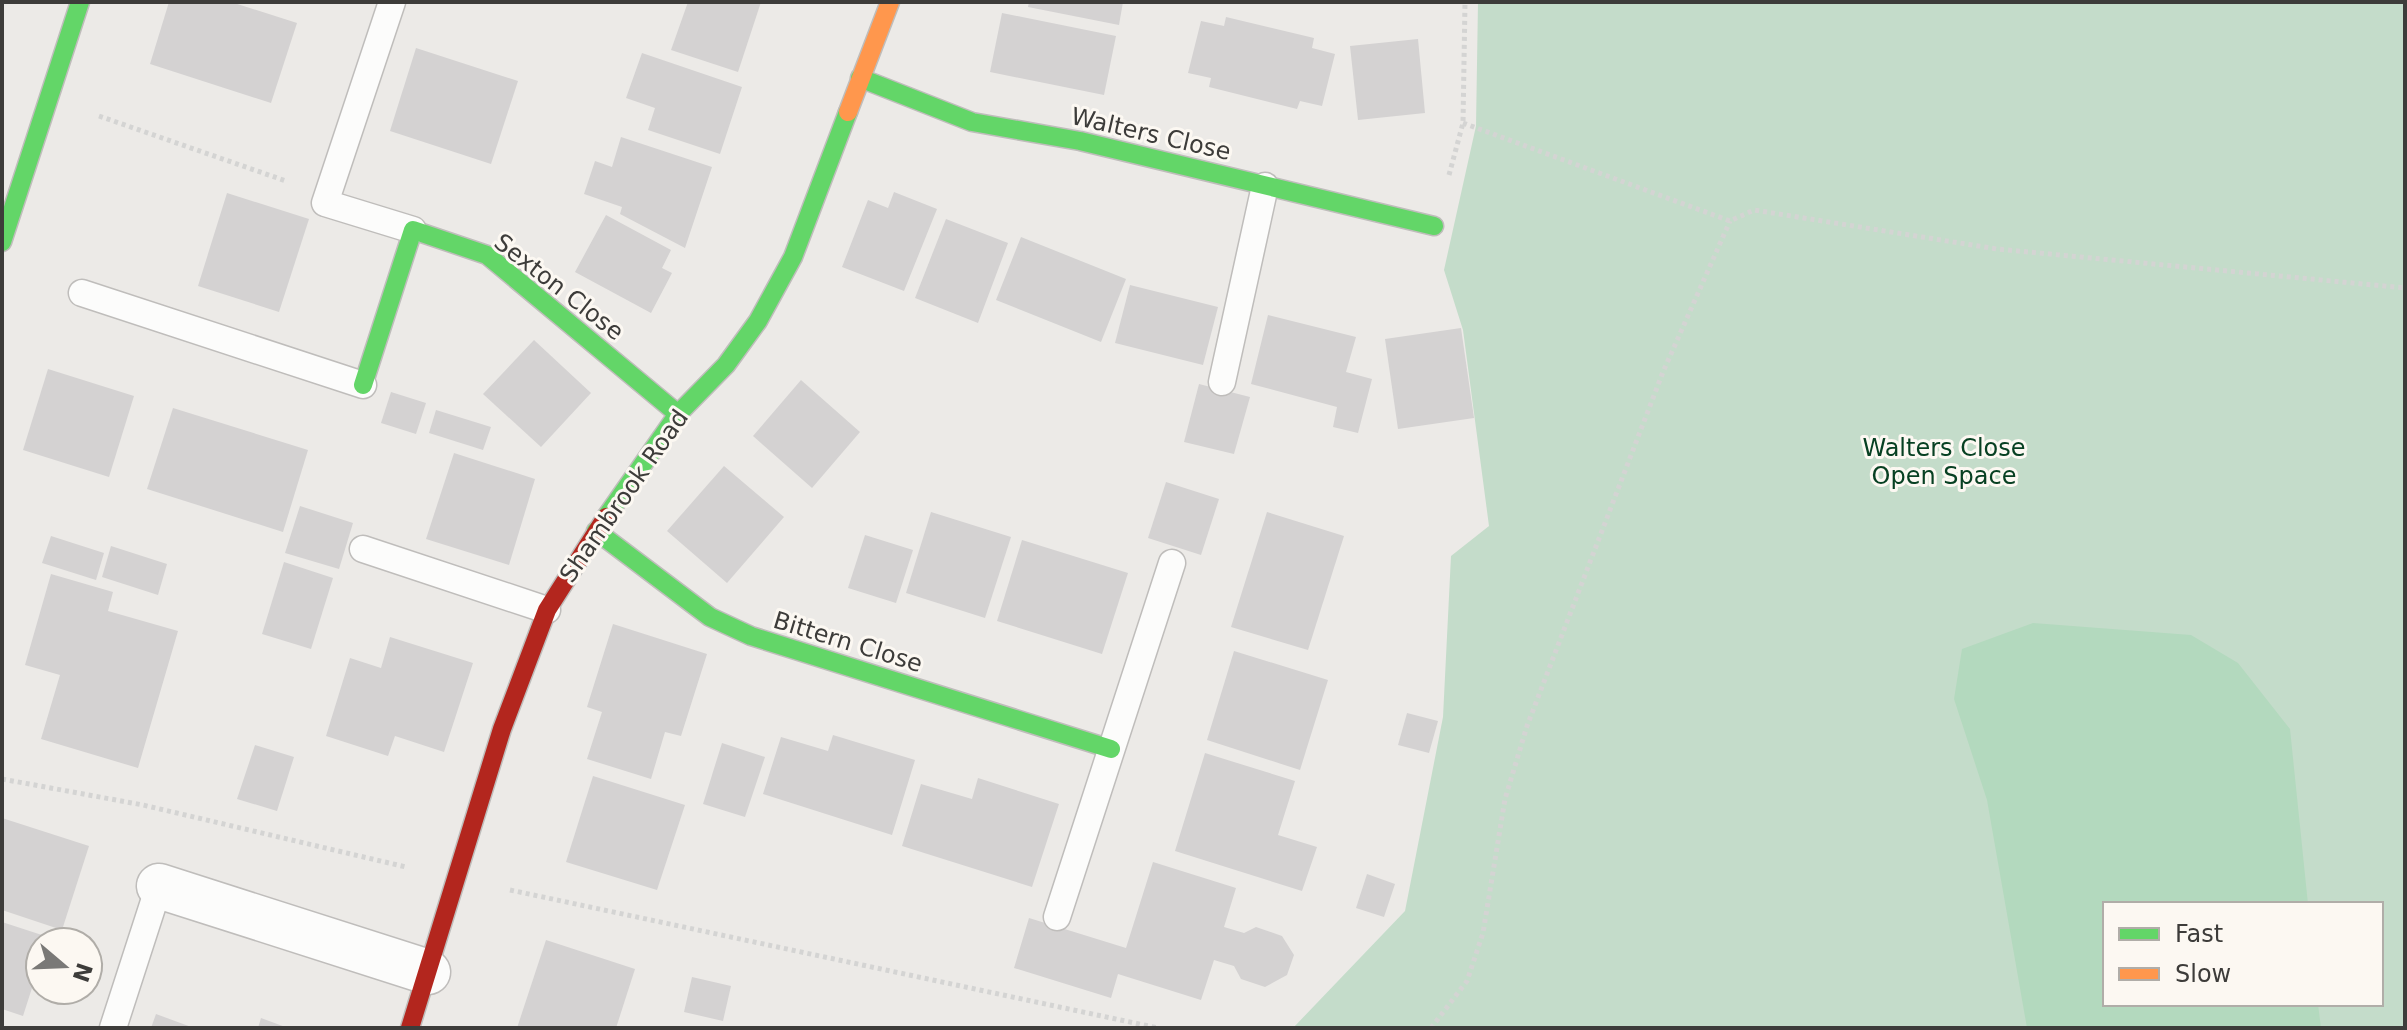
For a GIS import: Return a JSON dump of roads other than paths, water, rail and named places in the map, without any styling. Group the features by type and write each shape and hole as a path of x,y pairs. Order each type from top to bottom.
{"street":[{"path":"2,242 80,2"},
{"name":"Shambrook Road","path":"410,1028 502,729 547,610 596,531 678,414 726,365 758,321 793,257 890,2"},
{"name":"Walters Close","path":"860,78 972,122 1080,141 1434,226"},
{"path":"363,385 413,230"},
{"name":"Sexton Close","path":"413,230 487,255 678,414"},
{"name":"Bittern Close","path":"596,531 710,617 751,636 1111,749"},
{"path":"159,886 428,972"}],"lane":[{"path":"392,2 325,203 413,230"},
{"path":"1222,382 1265,186"},
{"path":"82,293 363,385"},
{"path":"363,549 547,610"},
{"path":"1057,917 1172,563"},
{"path":"113,1028 159,886"}],"park label":[{"name":"Walters Close Open Space","path":"1944,462"}]}
